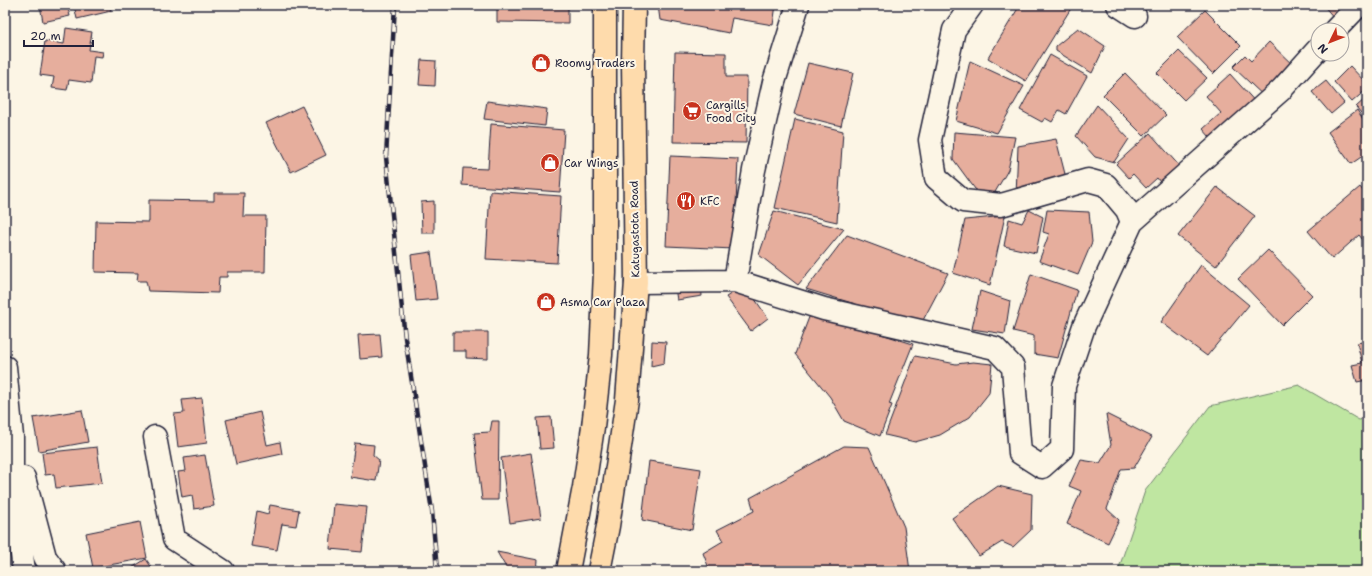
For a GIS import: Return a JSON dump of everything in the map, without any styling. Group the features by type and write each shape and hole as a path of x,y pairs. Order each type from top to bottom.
{"highway":[{"path":"568,571 585,480 601,355 605,273 605,5"},
{"name":"Katugastota Road","path":"599,571 608,526 627,400 636,282 633,71 634,5"}],"street":[{"path":"735,281 754,170 772,89 798,5"},
{"path":"972,5 954,30 930,140 936,178 963,201 1001,205 1088,180 1106,185 1128,210 1132,222"},
{"path":"1343,22 1359,5"},
{"path":"636,282 735,281 824,309 995,348 1013,367 1020,453 1042,467 1062,449 1064,386 1084,326 1132,222 1281,90 1310,58"},
{"path":"5,367 12,436 12,474 24,571"},
{"path":"12,436 45,556 55,571"},
{"path":"155,437 174,539 223,571"}],"green space":[{"path":"1299,385 1359,420 1367,418 1367,571 1118,571 1145,491 1210,406"}],"building":[{"path":"40,5 67,5 70,16 43,22"},
{"path":"74,5 110,5 111,11 77,19"},
{"path":"497,5 568,5 568,23 497,22"},
{"path":"658,5 776,5 773,25 732,18 729,33 660,20"},
{"path":"1020,5 1073,5 1026,81 988,58"},
{"path":"1244,5 1256,5 1249,11"},
{"path":"1323,5 1350,5 1335,19"},
{"path":"1205,10 1241,46 1213,74 1177,37"},
{"path":"66,28 92,32 89,50 103,52 102,57 94,56 91,83 69,80 67,90 52,88 54,77 40,75 45,41 64,44"},
{"path":"1078,28 1105,46 1092,73 1056,51 1056,46"},
{"path":"1269,42 1297,69 1268,100 1233,67 1245,55 1251,61"},
{"path":"1179,51 1207,78 1184,100 1157,73"},
{"path":"675,52 726,53 726,77 747,77 746,143 673,142"},
{"path":"1050,55 1087,76 1066,114 1059,110 1052,122 1045,118 1042,122 1020,110"},
{"path":"421,60 436,61 435,86 419,85"},
{"path":"970,61 1024,86 997,133 956,121"},
{"path":"808,63 853,73 841,126 794,114"},
{"path":"1350,66 1367,84 1367,89 1352,102 1334,82"},
{"path":"1125,73 1166,115 1144,136 1103,95"},
{"path":"1230,74 1259,106 1216,144 1203,129 1221,113 1206,96"},
{"path":"1326,81 1344,103 1331,114 1312,92"},
{"path":"1367,97 1367,120 1356,107"},
{"path":"487,101 547,109 545,126 484,119"},
{"path":"1097,105 1129,139 1114,162 1095,157 1076,136"},
{"path":"302,106 326,155 291,172 266,123"},
{"path":"1357,110 1367,125 1367,153 1351,164 1328,132"},
{"path":"795,119 843,131 837,222 775,208"},
{"path":"491,124 564,130 560,192 462,185 463,168 488,169"},
{"path":"954,132 1015,137 1008,170 991,199 975,189 953,159"},
{"path":"1150,133 1182,169 1172,179 1168,175 1160,182 1157,178 1146,188 1133,174 1129,178 1116,164"},
{"path":"1056,139 1065,174 1051,185 1016,195 1018,146"},
{"path":"670,156 738,159 734,249 666,246"},
{"path":"1217,187 1255,216 1216,266 1178,236"},
{"path":"1360,187 1367,196 1367,245 1359,235 1332,259 1308,231"},
{"path":"490,191 561,196 557,263 486,259"},
{"path":"214,193 244,193 243,216 266,216 265,272 227,272 227,277 219,277 218,293 148,291 146,281 137,281 138,273 95,272 96,221 149,222 149,200 214,201"},
{"path":"434,201 434,233 422,233 421,202"},
{"path":"1029,210 1043,217 1036,253 1004,246 1009,219 1022,223"},
{"path":"1047,210 1089,212 1092,242 1078,275 1039,261 1049,234 1043,232"},
{"path":"774,211 844,229 798,285 759,255"},
{"path":"1005,216 990,285 953,273 965,220"},
{"path":"847,235 948,273 921,324 806,289"},
{"path":"1268,250 1312,295 1282,325 1238,279"},
{"path":"431,252 437,299 416,301 411,255"},
{"path":"1201,265 1249,305 1207,356 1161,322"},
{"path":"1031,274 1077,290 1058,358 1034,354 1034,336 1013,331"},
{"path":"701,285 702,296 677,300 675,288"},
{"path":"745,285 768,318 751,331 726,297"},
{"path":"980,291 1010,301 1005,334 972,329"},
{"path":"811,312 913,344 889,404 892,405 880,436 844,421 830,397 795,354"},
{"path":"453,332 488,332 488,359 466,358 466,351 453,351"},
{"path":"380,334 382,357 360,359 358,335"},
{"path":"652,341 666,342 664,363 651,366"},
{"path":"1367,341 1367,380 1357,382 1352,365 1362,363 1357,343"},
{"path":"915,356 956,364 973,362 992,364 989,393 970,417 940,435 915,442 885,435"},
{"path":"202,398 207,443 178,447 174,414 184,413 182,400"},
{"path":"82,410 88,442 39,451 33,418"},
{"path":"260,412 267,445 280,442 282,454 236,464 226,420"},
{"path":"1106,414 1152,437 1134,468 1121,469 1107,509 1119,520 1108,543 1067,524 1081,491 1069,486 1081,460 1100,463 1111,445"},
{"path":"551,417 554,448 540,449 537,418"},
{"path":"492,421 499,421 498,500 482,500 474,433 490,432"},
{"path":"355,443 374,445 373,455 379,460 376,481 350,477"},
{"path":"844,446 869,447 904,527 910,571 710,571 703,553 723,541 717,530 754,511 750,498"},
{"path":"97,447 102,483 56,488 54,474 45,475 42,453"},
{"path":"531,453 541,518 510,523 501,458"},
{"path":"205,455 214,506 194,509 192,495 182,497 178,472 186,471 184,458"},
{"path":"649,461 701,469 692,530 642,520"},
{"path":"998,486 1032,494 1031,530 1013,547 1002,542 979,556 952,518"},
{"path":"334,504 367,507 362,552 330,549"},
{"path":"270,505 299,510 296,526 282,524 277,550 251,546 257,511 268,514"},
{"path":"140,522 147,558 93,568 86,533"},
{"path":"497,552 538,560 537,571 508,571"},
{"path":"146,559 154,571 127,571"}],"railway":[{"path":"395,5 386,157 405,338 432,511 437,571"}],"place":[{"name":"Roomy Traders","path":"541,63"},
{"name":"Cargills Food City","path":"692,111"},
{"name":"Car Wings","path":"550,163"},
{"name":"KFC","path":"686,201"},
{"name":"Asma Car Plaza","path":"546,302"}]}
